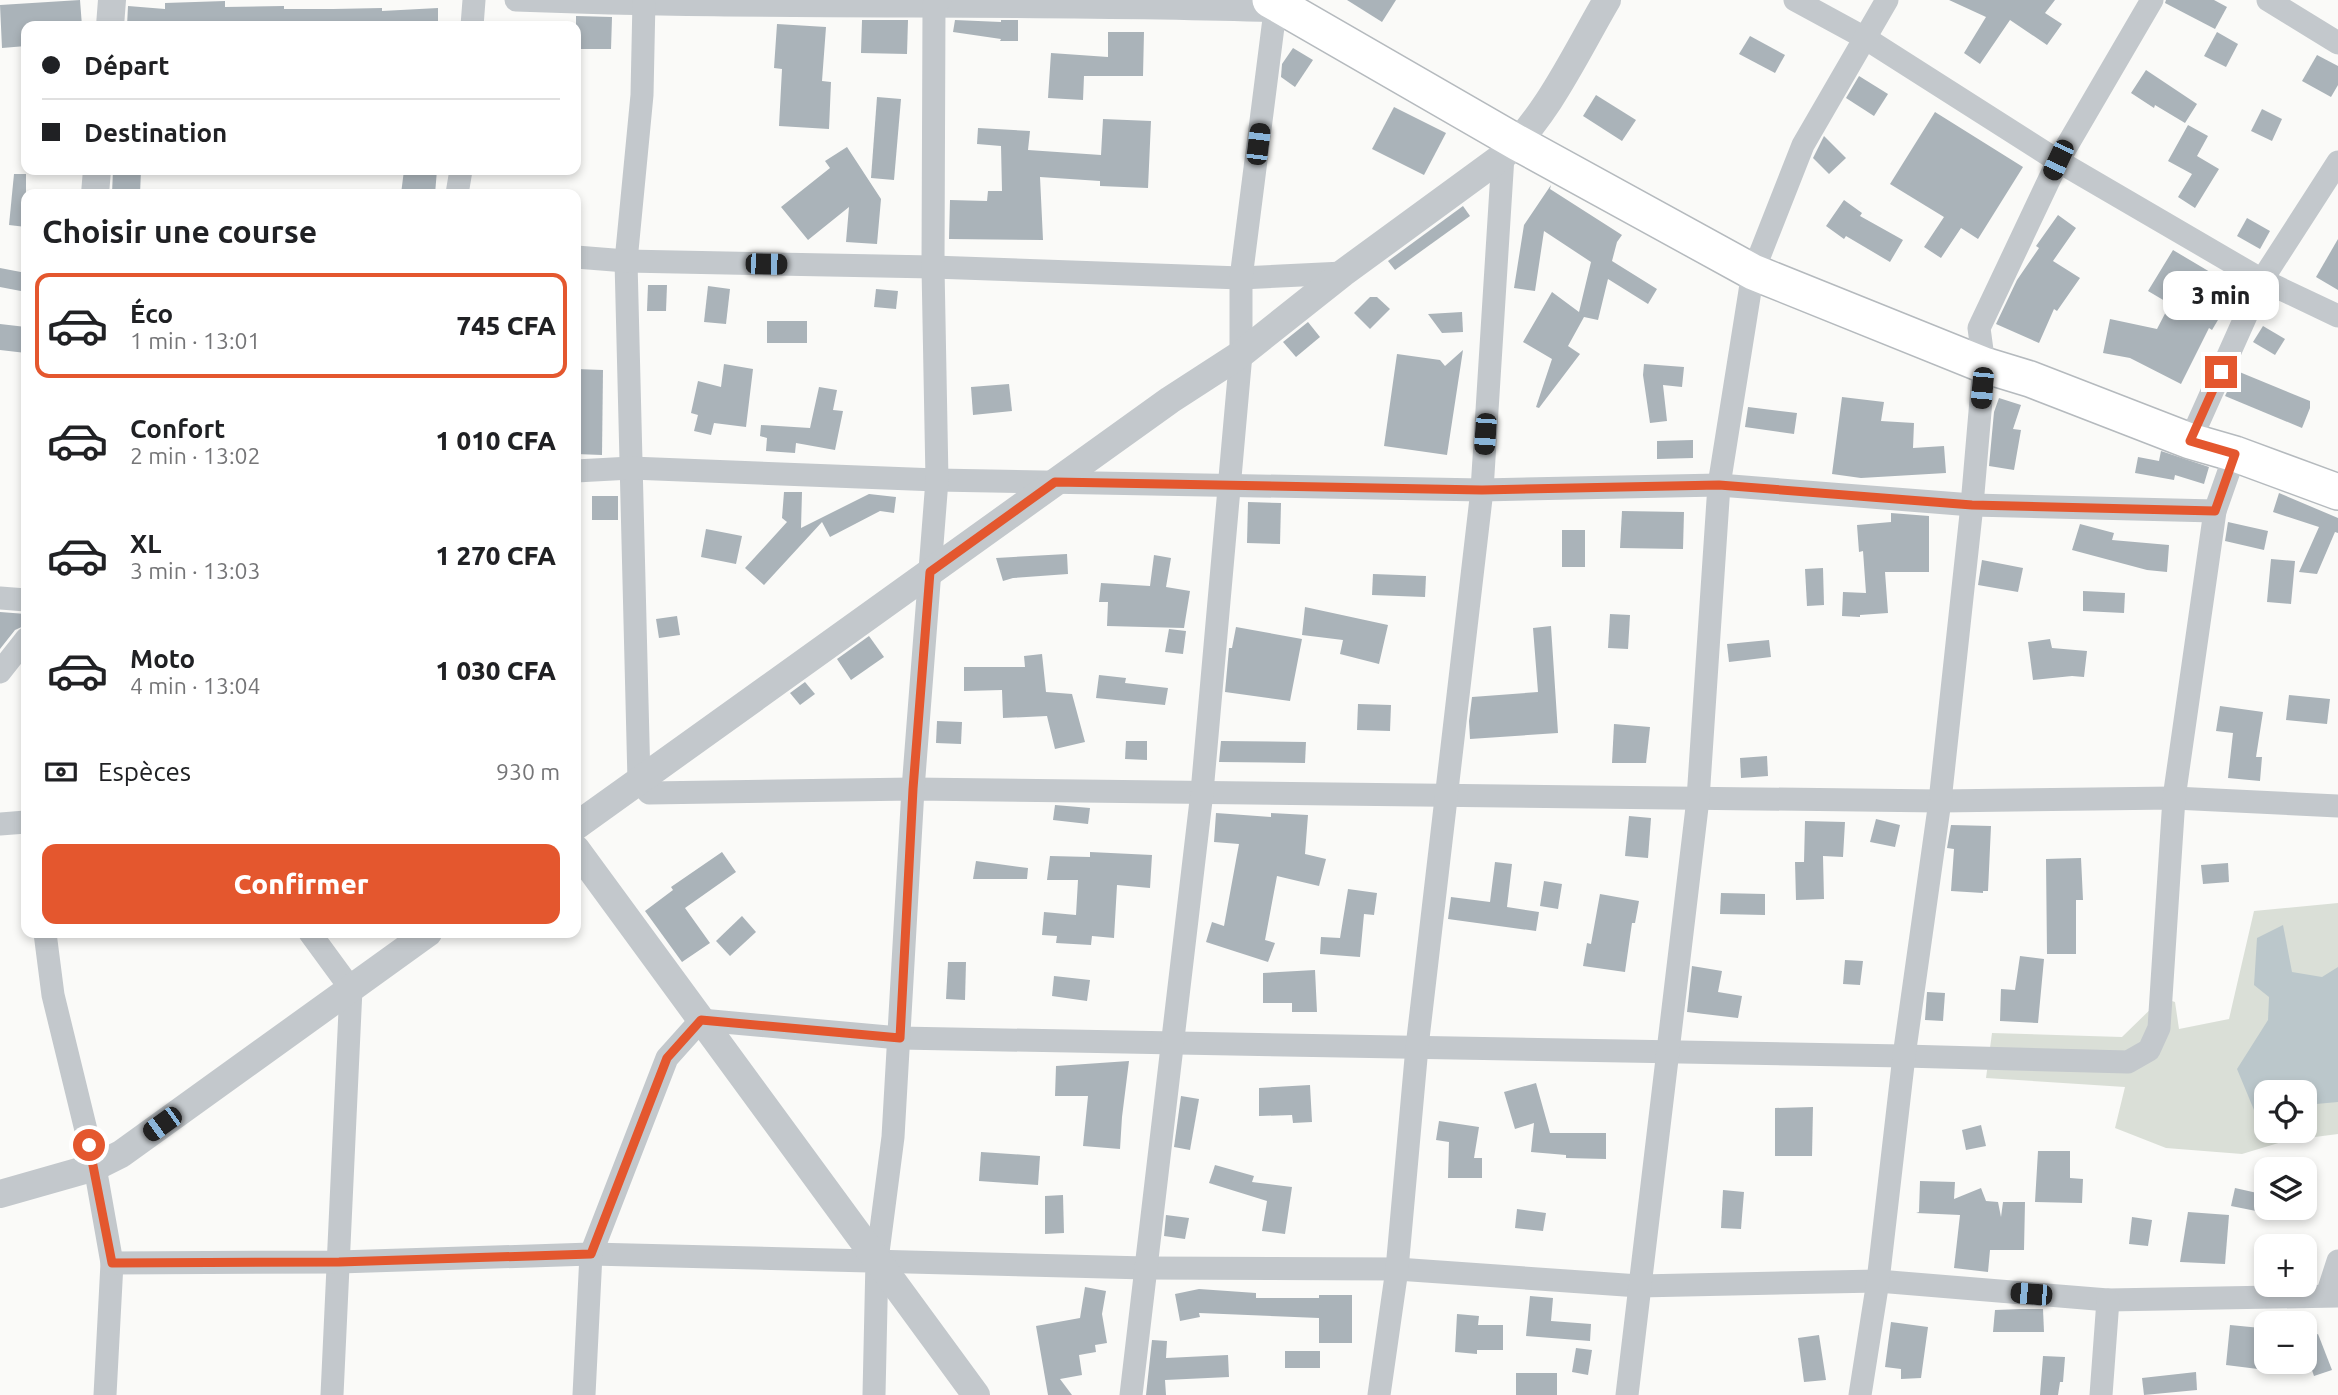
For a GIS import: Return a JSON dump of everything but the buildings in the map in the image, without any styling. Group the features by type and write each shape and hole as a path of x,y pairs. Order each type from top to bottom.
{"main road":[{"path":"1282,5 1510,150 1753,272 1984,365 2030,379 2190,441 2235,454 2338,492"}],"street":[{"path":"110,21 112,0"},
{"path":"472,21 474,0"},
{"path":"516,0 1282,5 1241,278 1241,354 1202,792 1131,1395"},
{"path":"581,822 1170,400 1241,354 1343,273 1510,150 1543,106 1607,0"},
{"path":"1795,0 1865,38 2058,160 2262,280 2338,316"},
{"path":"1627,1395 1698,799 1719,485 1753,272 1803,145 1888,0"},
{"path":"1860,1395 1878,1281 1904,1056 1940,802 1984,365 1979,328 2058,160 2152,0"},
{"path":"2268,0 2338,43"},
{"path":"644,2 642,96 626,261 639,781 649,793 913,789 1940,802 2174,798 2338,806"},
{"path":"874,1395 877,1261 893,1137 913,789 937,480 924,3"},
{"path":"1379,1395 1397,1269 1417,1047 1482,490 1510,150"},
{"path":"2190,441 2262,280 2338,162"},
{"path":"581,257 626,261 933,267 1241,278 1343,273"},
{"path":"701,1020 900,1038 2128,1062 2149,1050 2159,1028 2174,798 2215,511 2235,454"},
{"path":"581,471 631,468 937,480 1482,490 1719,485 1972,505 2215,511"},
{"path":"0,598 21,600"},
{"path":"0,672 21,645"},
{"path":"0,824 21,822"},
{"path":"581,856 976,1395"},
{"path":"46,938 53,995 95,1167 112,1263 105,1395"},
{"path":"314,938 351,989 332,1395"},
{"path":"0,1194 95,1167 121,1154 421,938"},
{"path":"584,1395 591,1254 667,1058 701,1020"},
{"path":"112,1263 339,1262 591,1254 1146,1268 1397,1269 1639,1286 1878,1281 2108,1300 2333,1295 2338,1261"},
{"path":"2101,1395 2108,1300"}],"shaded area":[{"path":"2338,903 2338,1134 2317,1137 2317,1080 2254,1080 2254,1143 2278,1143 2242,1154 2166,1148 2115,1128 2125,1087 1986,1078 1992,1033 2122,1037 2162,998 2175,1002 2179,1029 2229,1019 2254,911"},
{"path":"2283,925 2292,972 2322,977 2338,967 2338,1102 2317,1104 2317,1080 2254,1080 2254,1110 2237,1069 2268,1020 2269,997 2254,985 2257,938"}],"route":[{"path":"89,1145 112,1263 339,1262 591,1254 667,1058 701,1020 900,1038 913,789 930,572 1055,482 1482,490 1719,485 1972,505 2215,511 2235,454 2190,441 2221,372"}]}
